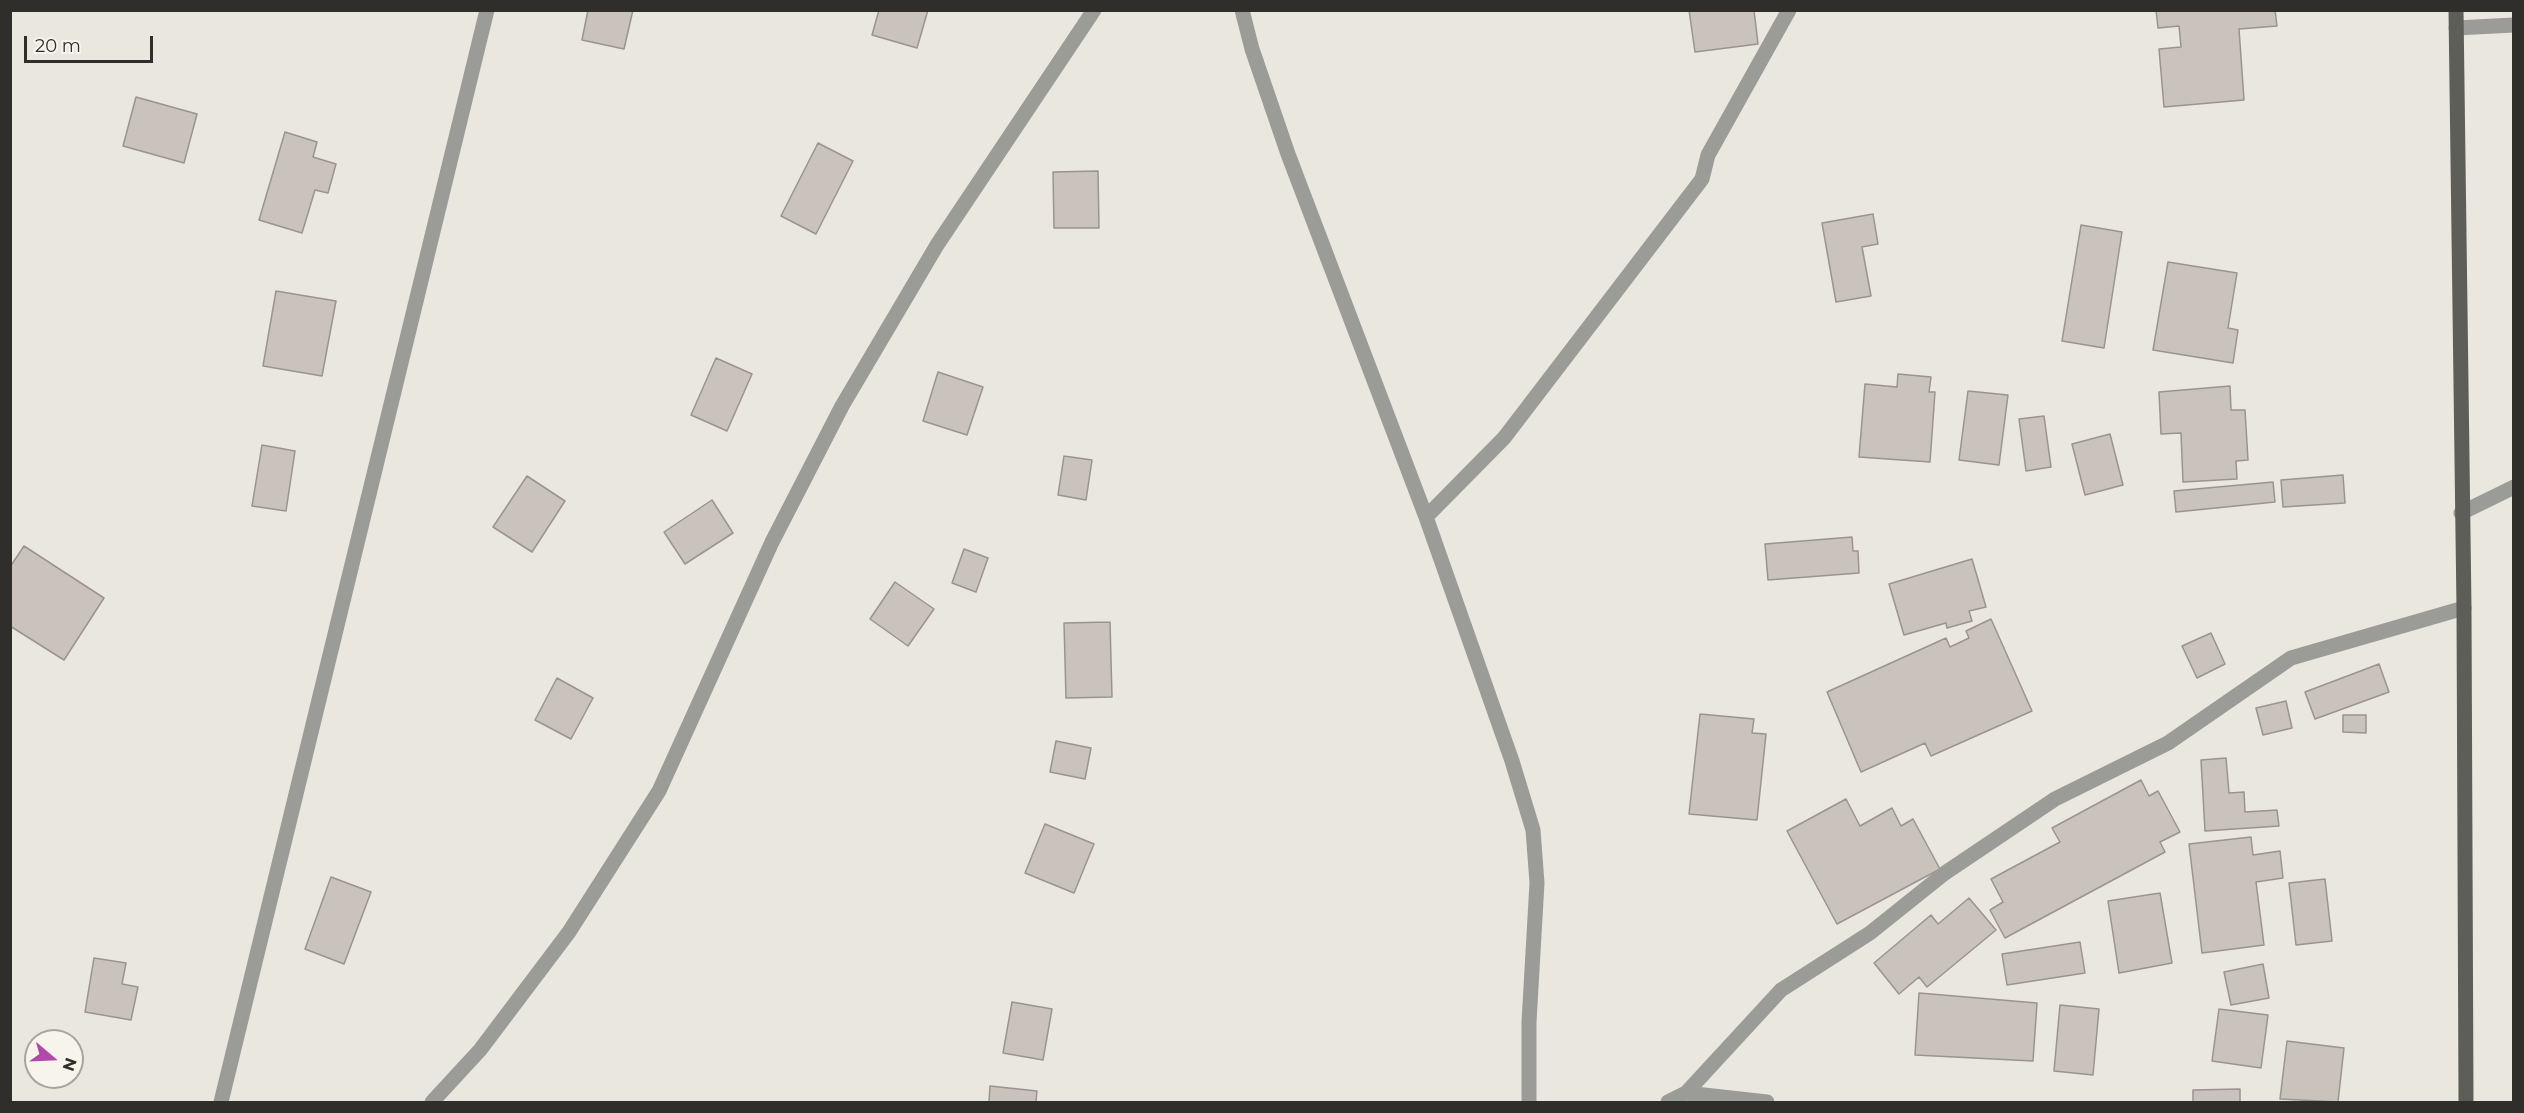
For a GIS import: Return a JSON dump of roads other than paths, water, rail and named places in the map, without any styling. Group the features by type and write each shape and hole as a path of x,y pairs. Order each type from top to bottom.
{"main road":[{"path":"2456,10 2464,608 2466,1102"}],"street":[{"path":"220,1102 487,10"},
{"path":"432,1102 480,1050 569,932 659,791 772,542 843,406 937,245 1094,10"},
{"path":"1242,10 1252,49 1288,154 1426,517 1512,761 1533,830 1537,883 1530,1000 1529,1102"},
{"path":"1426,517 1504,438 1702,179 1708,155 1790,10"},
{"path":"2456,28 2514,25"},
{"path":"2461,513 2514,487"},
{"path":"1668,1102 1686,1093 1781,990 1870,933 1945,873 2055,799 2168,743 2291,658 2464,608"},
{"path":"1686,1093 1767,1102"}]}
